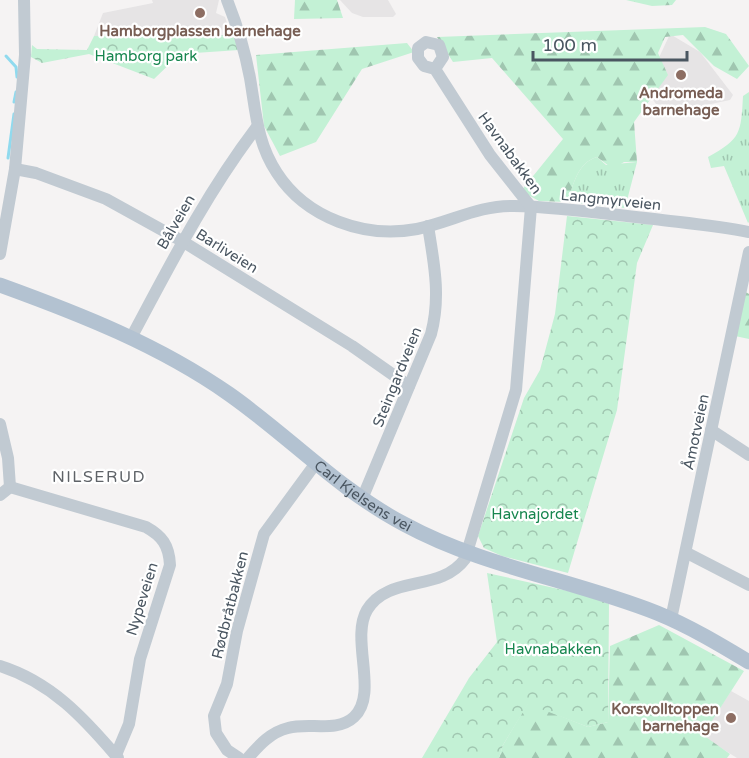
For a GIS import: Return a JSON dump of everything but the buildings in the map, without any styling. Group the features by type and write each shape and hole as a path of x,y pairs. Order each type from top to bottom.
{"main road":[{"name":"Carl Kjelsens vei","path":"0,285 53,304 131,338 183,364 231,395 362,499 418,532 468,552 671,619 749,662"}],"street":[{"path":"0,254 15,169 25,55 24,0"},
{"name":"Langmyrveien","path":"227,0 247,64 256,128 265,152 278,175 296,195 318,212 343,223 373,230 404,231 490,207 531,207 608,214 749,232"},
{"name":"Havnabakken","path":"248,758 262,742 286,728 340,725 355,717 364,696 362,626 368,609 384,592 438,580 462,564 468,552 516,390 531,207 490,155 435,69"},
{"name":"Bålveien","path":"131,338 182,241 229,163 256,128"},
{"name":"Barliveien","path":"15,169 36,173 106,200 182,241 352,346 409,386"},
{"name":"Steingardveien","path":"362,499 431,334 437,304 428,226"},
{"name":"Åmotveien","path":"671,619 687,553 749,252"},
{"path":"0,424 8,458 5,491"},
{"path":"711,430 749,455"},
{"name":"Rødbråtbakken","path":"239,758 227,750 216,733 214,716 227,684 237,631 264,534 316,463"},
{"name":"Nypeveien","path":"5,491 146,526 159,535 169,549 170,565 140,659 129,724 117,757"},
{"path":"687,553 749,585"},
{"path":"0,666 35,679 57,693 117,757"}],"shaded area":[{"path":"152,0 219,0 216,13 225,17 231,35 94,36 103,13 153,3"},
{"path":"340,0 388,0 396,14 393,17 363,17 352,13"},
{"name":"Andromeda barnehage","path":"670,34 700,52 733,95 730,100 697,107 656,104 641,82 656,64"},
{"name":"Korsvolltoppen barnehage","path":"731,691 749,701 749,758 737,758 702,736"}],"green space":[{"path":"295,0 337,0 343,18 294,19"},
{"path":"626,0 676,0 672,5 652,6"},
{"path":"705,27 726,34 749,66 737,79 714,66 683,35 665,37 658,53 668,75 634,122 637,162 624,162 613,169 597,157 590,160 577,175 567,202 539,201 521,191 563,139 492,58 453,62 437,37"},
{"name":"Hamborg park","path":"235,35 239,50 180,54 154,79 89,54 42,63 31,57 32,45 37,49 87,50 94,36"},
{"path":"407,43 414,52 362,69 316,142 280,156 264,126 256,55"},
{"path":"749,92 748,223 724,166 711,168 708,157 727,145 737,134 740,127 743,96"},
{"path":"597,157 606,165 637,162 625,208 567,202 581,169"},
{"name":"Havnajordet","path":"567,216 653,225 637,263 617,410 568,573 502,556 484,548 478,536 524,398 540,370 555,314"},
{"path":"744,291 749,294 749,339 735,336"},
{"name":"Havnabakken","path":"487,573 586,595 609,604 608,722 588,727 528,704 503,745 499,758 422,758 469,678 497,642"},
{"path":"659,625 744,671 703,735 730,754 727,758 499,758 503,745 528,703 588,727 608,722 610,646"}],"waterway":[{"path":"6,56 16,67 17,77"},
{"path":"14,102 16,92"},
{"path":"8,158 14,114"}],"place":[{"name":"Hamborgplassen barnehage","path":"200,13"},
{"name":"Andromeda barnehage","path":"681,75"},
{"name":"Korsvolltoppen barnehage","path":"731,718"}],"district":[{"name":"NILSERUD","path":"99,476"}]}
